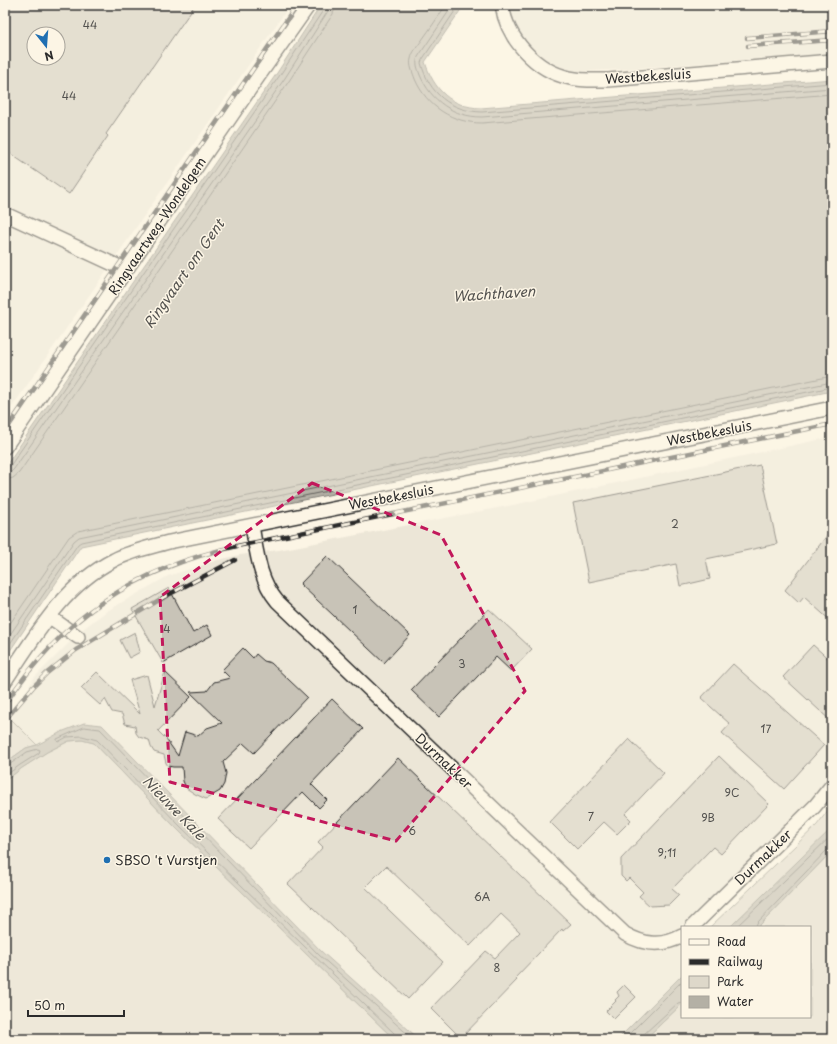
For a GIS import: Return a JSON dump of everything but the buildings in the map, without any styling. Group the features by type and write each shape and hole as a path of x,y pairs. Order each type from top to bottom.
{"street":[{"name":"Ringvaartweg-Wondelgem","path":"5,447 258,77 309,5"},
{"name":"Westbekesluis","path":"502,5 503,13 509,28 518,44 542,66 555,73 570,78 608,80 832,61"},
{"path":"5,214 126,270"},
{"name":"Westbekesluis","path":"5,681 50,617 77,585 99,568 115,559 149,547 832,408"},
{"name":"Durmakker","path":"252,526 263,578 266,586 277,601 625,934 637,941 650,944 663,943 675,940 681,937"},
{"path":"50,617 78,636"},
{"name":"Durmakker","path":"693,926 815,806 832,785"}],"highlighted area":[{"path":"312,483 441,535 525,691 396,841 170,782 160,597"}],"shaded area":[{"path":"5,5 290,5 5,417"},
{"path":"507,5 832,5 832,53 572,72 553,65 535,54 518,34"},
{"path":"832,437 832,774 810,801 681,926 679,929 681,934 681,976 618,1039 419,1039 322,952 102,725 61,732 37,745 11,719 34,678 83,629 107,611 168,576 218,560 240,555 279,550 513,505"}],"green space":[{"path":"11,719 37,745 26,748 5,763 5,728"},
{"name":"SBSO 't Vurstjen","path":"82,740 94,743 177,829 394,1039 5,1039 5,781 47,752 69,741"},
{"path":"832,805 832,828 826,836 731,926 711,926 817,825"},
{"path":"832,851 832,1039 645,1039 681,1005 681,1018 811,1018 811,926 759,926"}],"water":[{"path":"321,5 464,5 425,62 433,81 445,95 452,100 470,107 481,108 832,79 832,391 81,546 5,658 5,467 277,73"},
{"name":"Nieuwe Kale","path":"84,723 102,725 322,952 419,1039 394,1039 177,829 94,743 82,740 69,741 47,752 5,781 5,763 26,748 37,745 61,732"},
{"path":"832,828 832,851 759,926 731,926"},
{"path":"681,976 681,1005 645,1039 618,1039"}],"railway":[{"path":"5,431 297,5"},
{"path":"747,38 832,31"},
{"path":"748,46 832,40"},
{"path":"5,704 28,673 52,645 77,621 104,601 134,583 166,568 200,556 237,546 832,424"},
{"path":"5,720 47,673 76,650 164,597 235,560"}],"place":[{"name":"SBSO 't Vurstjen","path":"107,860"}],"water label":[{"name":"Ringvaart om Gent","path":"184,274"},
{"name":"Wachthaven","path":"494,294"}]}
